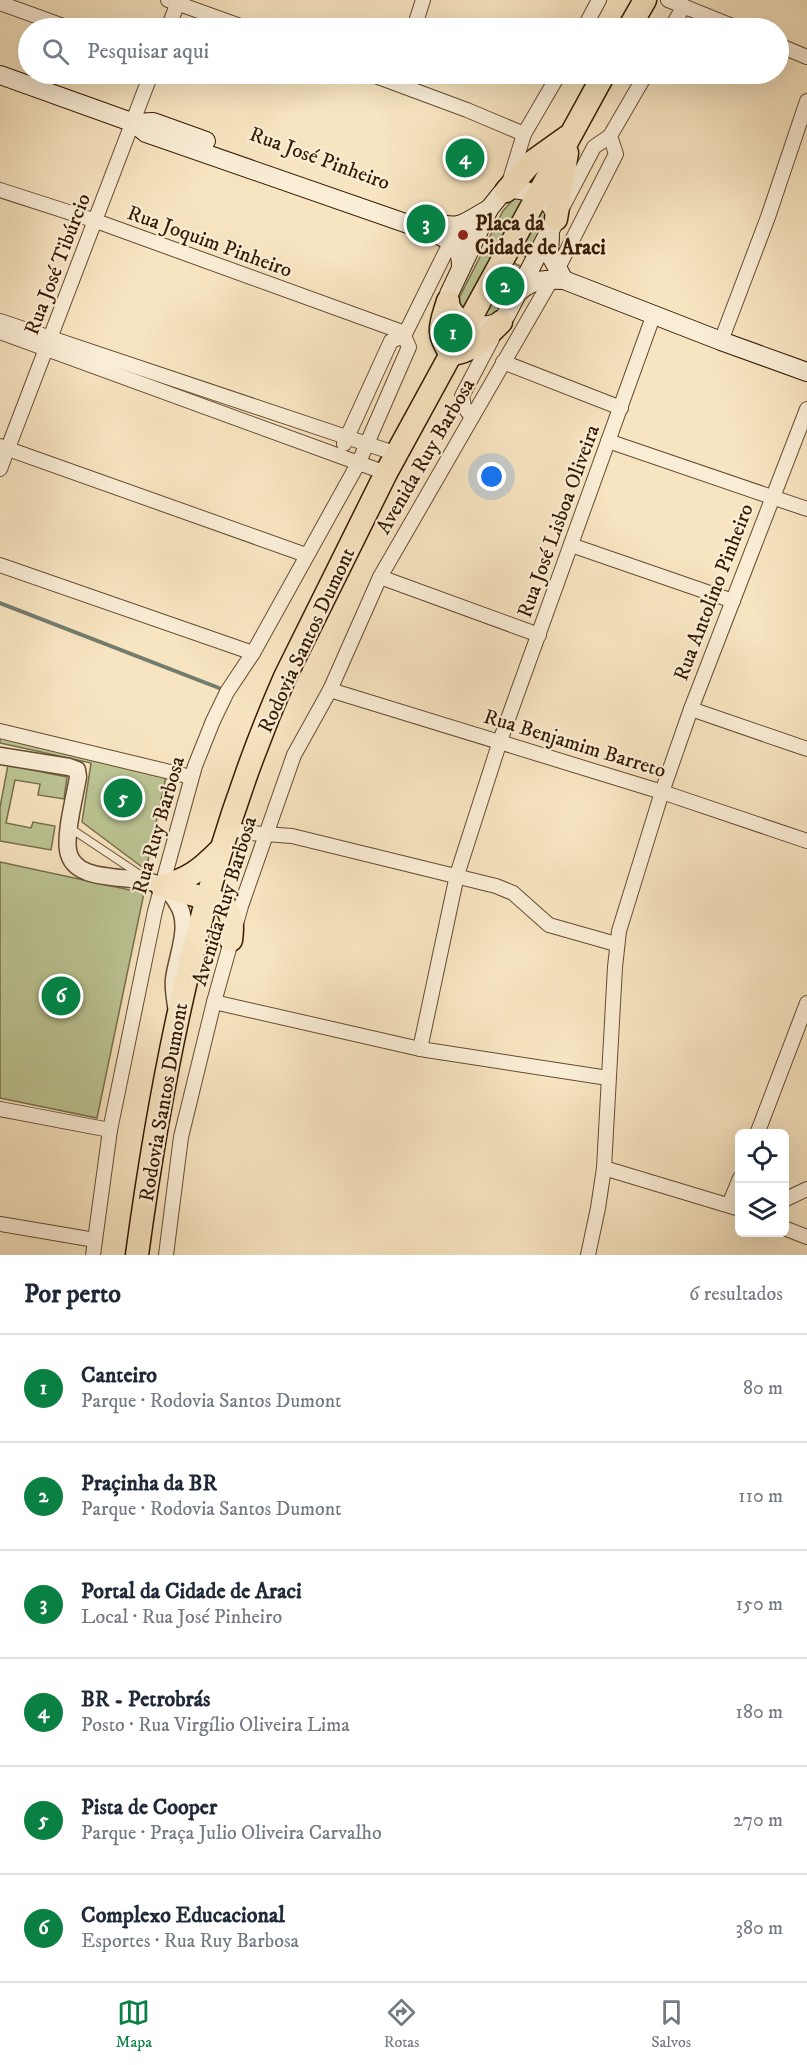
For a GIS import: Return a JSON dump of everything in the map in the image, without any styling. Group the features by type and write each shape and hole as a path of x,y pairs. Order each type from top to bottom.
{"highway":[{"path":"635,18 645,0"},
{"name":"Rodovia Santos Dumont","path":"137,1255 149,1167 177,1014 223,839 266,720 285,677 392,463 598,84"},
{"path":"506,191 532,162 570,134"},
{"path":"553,226 570,134"},
{"path":"448,301 441,323 441,333 442,342 451,354 458,354 476,345 501,321"},
{"path":"156,884 186,879 194,874 223,839"},
{"path":"156,884 216,900 227,908 233,924 231,940"}],"main road":[{"name":"Rua José Pinheiro","path":"0,75 18,81"},
{"name":"Rua José Pinheiro","path":"25,84 134,123 153,122 448,226 455,234"},
{"path":"553,226 519,292 501,321 486,327 468,321 456,314 448,301 451,288 489,210 501,194 511,189 523,189 551,204 553,226 548,248 557,276"},
{"path":"461,267 455,234 489,210"},
{"path":"519,292 535,281 557,276 721,341 807,372"}],"street":[{"path":"417,18 423,0"},
{"path":"589,18 599,0"},
{"path":"668,0 685,3 716,18"},
{"path":"171,18 175,1 220,18"},
{"path":"0,3 41,18"},
{"path":"677,18 685,3"},
{"path":"789,50 807,57"},
{"name":"Rua José Tibúrcio","path":"0,469 4,448 49,342 148,84"},
{"path":"410,84 524,134"},
{"path":"506,191 524,134 553,84"},
{"path":"553,226 594,147 610,136 640,84"},
{"path":"721,341 768,217 807,100"},
{"name":"Avenida Ruy Barbosa","path":"166,1255 181,1137 214,1002 265,834 294,755 330,690 380,577 503,362 557,276 616,154 610,136"},
{"name":"Rua Joquim Pinheiro","path":"0,190 96,221 404,335"},
{"path":"340,454 391,341 404,335 455,234"},
{"name":"Rua José Lisboa Oliveira","path":"420,1049 457,875 500,741 654,314"},
{"path":"0,321 359,462 392,463"},
{"path":"472,417 464,407 462,396 501,321"},
{"path":"0,332 49,342 368,443 392,463"},
{"name":"Rua Ruy Barbosa","path":"93,1255 110,1130 155,910 156,884 191,777 227,692 253,653 359,462 409,348 404,335"},
{"path":"503,362 621,408"},
{"name":"Rua Antolino Pinheiro","path":"588,1255 604,1168 616,944 662,792 691,709 807,409"},
{"path":"608,441 807,509"},
{"path":"4,448 306,555"},
{"path":"571,545 733,601"},
{"path":"0,565 253,653"},
{"path":"380,577 539,635"},
{"name":"Rua Benjamim Barreto","path":"330,690 662,792 807,841"},
{"path":"691,709 807,748"},
{"path":"0,731 191,777"},
{"path":"0,756 76,770 78,777 69,828 68,853 80,868 97,875 156,884 177,903 184,918 173,981 177,1014"},
{"path":"223,839 265,834 292,836 457,875 506,889 553,927 616,944"},
{"path":"214,1002 420,1049 608,1078"},
{"path":"759,1129 807,1003"},
{"path":"0,1109 110,1130"},
{"path":"604,1168 734,1207 739,1183"},
{"path":"789,1198 807,1189"},
{"path":"0,1224 95,1240"},
{"path":"789,1230 807,1238"}],"lane":[{"path":"69,828 156,884"}],"green space":[{"path":"516,196 529,198 503,249 487,242 503,211"},
{"path":"540,202 548,215 529,258 515,252"},
{"path":"483,251 496,256 467,313 458,300"},
{"path":"510,261 524,268 496,315 477,318"},
{"path":"0,737 167,772 146,870 82,822 91,763 0,743"},
{"path":"8,765 67,777 64,799 38,795 40,784 15,780 6,823 31,828 33,822 55,826 51,850 0,841 0,807"},
{"path":"0,862 144,893 97,1118 0,1098"}],"waterway":[{"path":"0,603 219,688"}],"place":[{"name":"BR - Petrobrás","path":"465,158"},
{"name":"Portal da Cidade de Araci","path":"426,224"},
{"name":"Placa da Cidade de Araci","path":"463,235"},
{"name":"Praçinha da BR","path":"505,286"},
{"name":"Canteiro","path":"453,333"},
{"name":"Pista de Cooper","path":"123,798"},
{"name":"Complexo Educacional","path":"61,996"}]}
